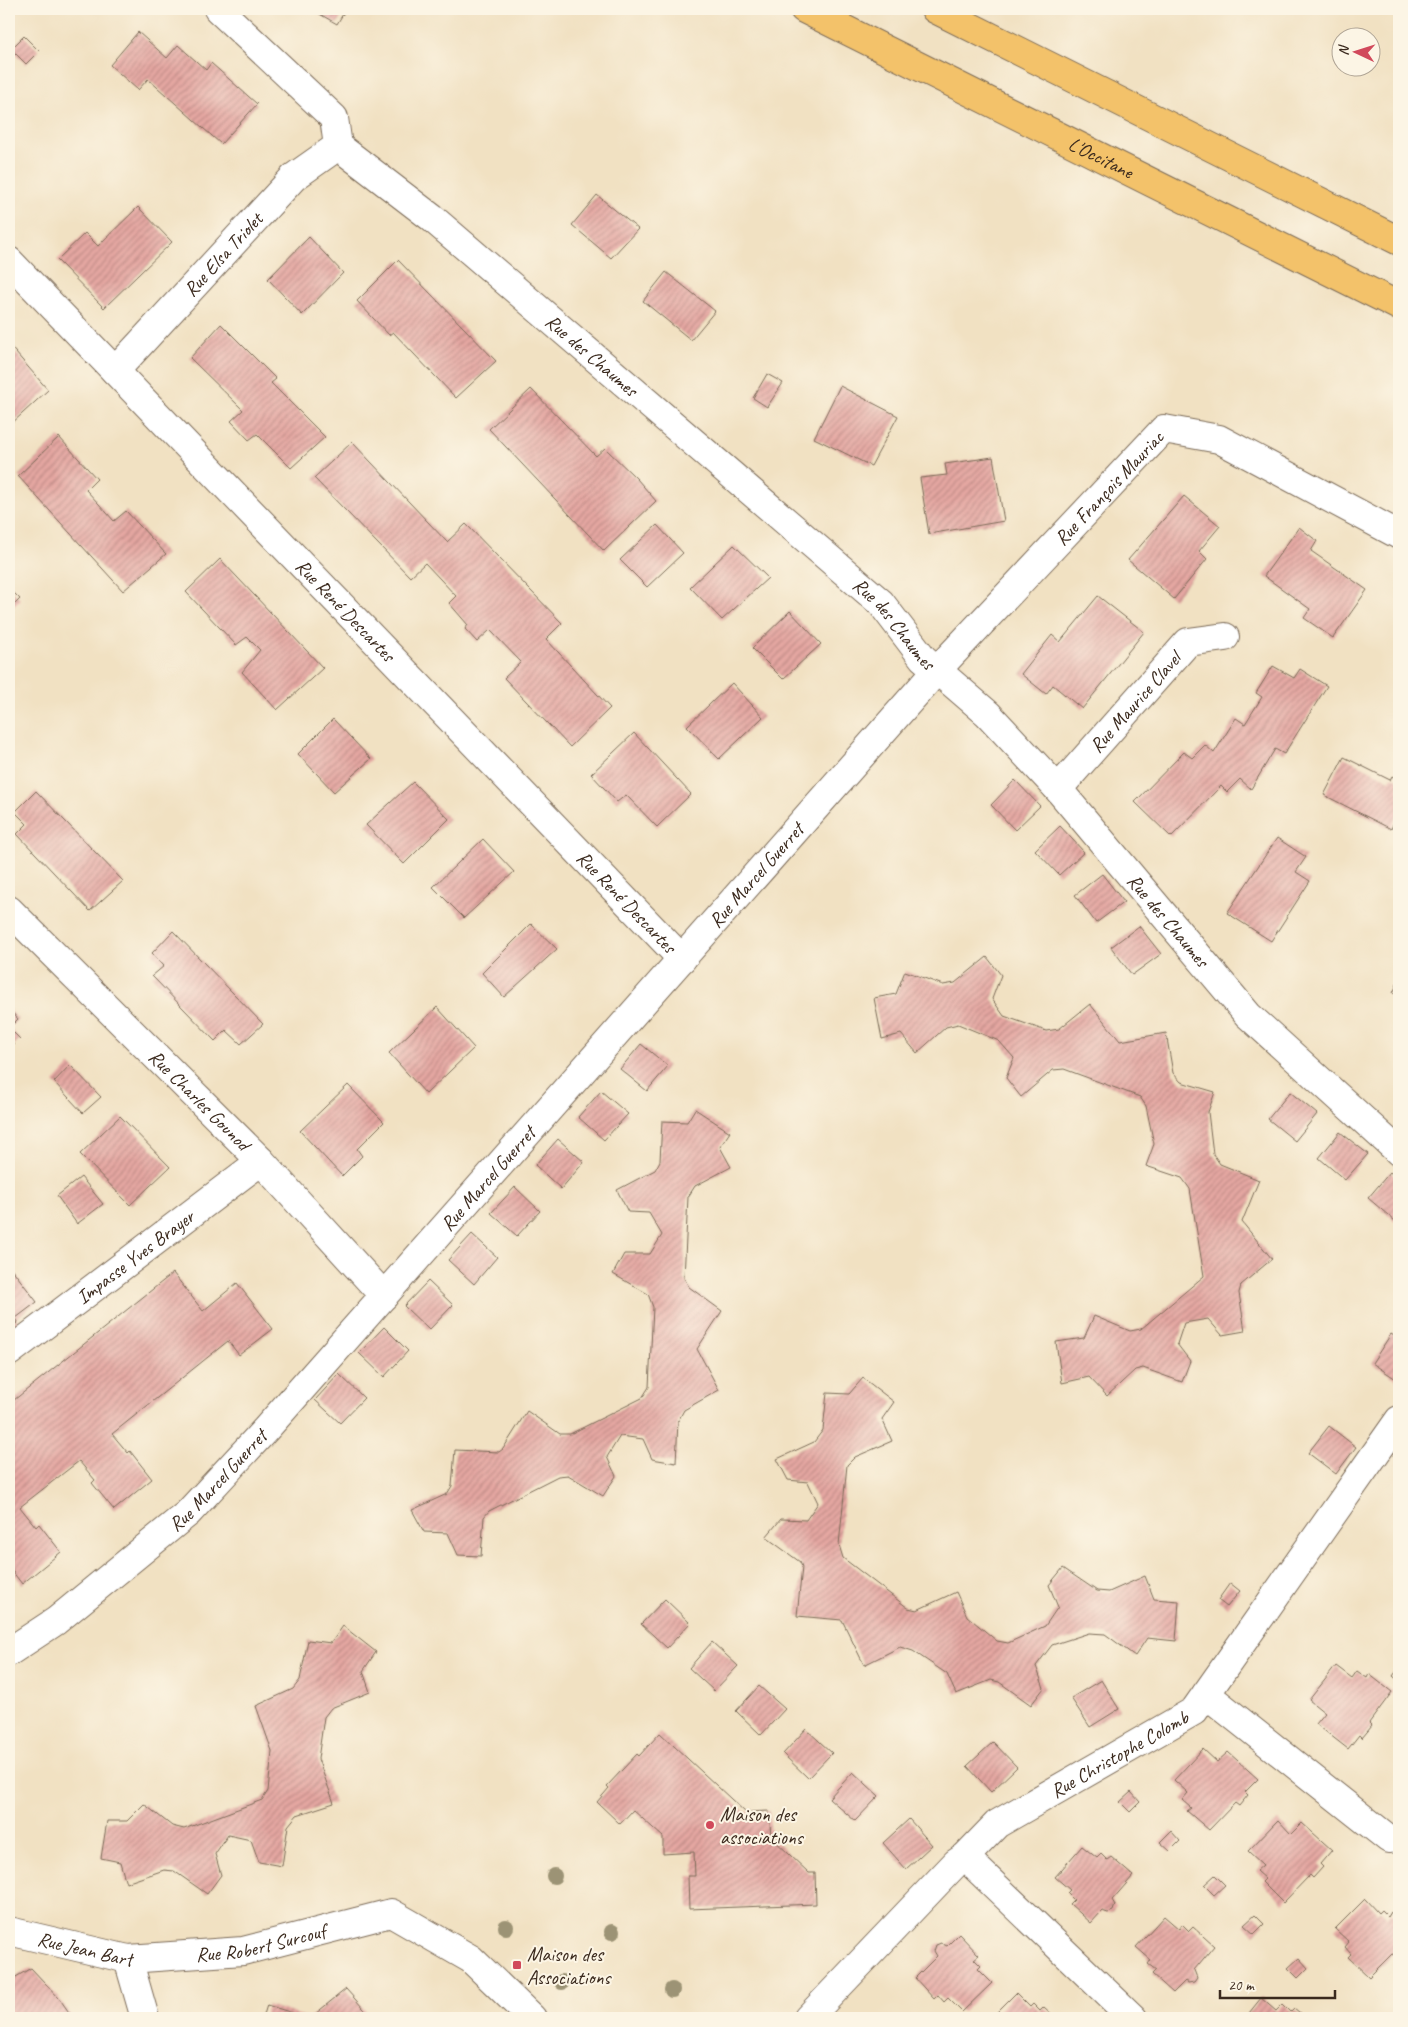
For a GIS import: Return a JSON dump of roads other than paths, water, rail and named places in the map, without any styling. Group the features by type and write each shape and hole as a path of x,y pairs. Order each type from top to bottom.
{"highway":[{"name":"L'Occitane","path":"804,9 1399,306"},
{"path":"934,9 1399,241"}],"street":[{"path":"218,9 334,118 338,146"},
{"name":"Rue Elsa Triolet","path":"115,371 294,178 338,146"},
{"name":"Rue des Chaumes","path":"338,146 432,218 881,603 923,658 988,714 1058,790 1248,1015 1399,1152"},
{"name":"Rue René Descartes","path":"9,261 682,959"},
{"name":"Rue François Mauriac","path":"936,670 1164,429 1219,439 1399,534"},
{"name":"Rue Maurice Clavel","path":"1058,790 1188,642 1225,637"},
{"name":"Rue Marcel Guerret","path":"9,1652 56,1621 105,1583 188,1513 384,1296 936,670"},
{"name":"Rue Charles Gounod","path":"9,910 261,1162 384,1296"},
{"name":"Impasse Yves Brayer","path":"9,1352 261,1162"},
{"name":"Rue Christophe Colomb","path":"808,2018 956,1863 965,1858 997,1824 1194,1711 1399,1420"},
{"path":"1206,1694 1390,1839"},
{"path":"965,1858 1134,2018"},
{"name":"Rue Robert Surcouf","path":"128,1959 243,1951 391,1912 471,1958 532,2018"},
{"name":"Rue Jean Bart","path":"9,1931 128,1959 145,2018"}],"place":[{"name":"Maison des associations","path":"710,1825"},
{"name":"Maison des Associations","path":"517,1965"}]}
